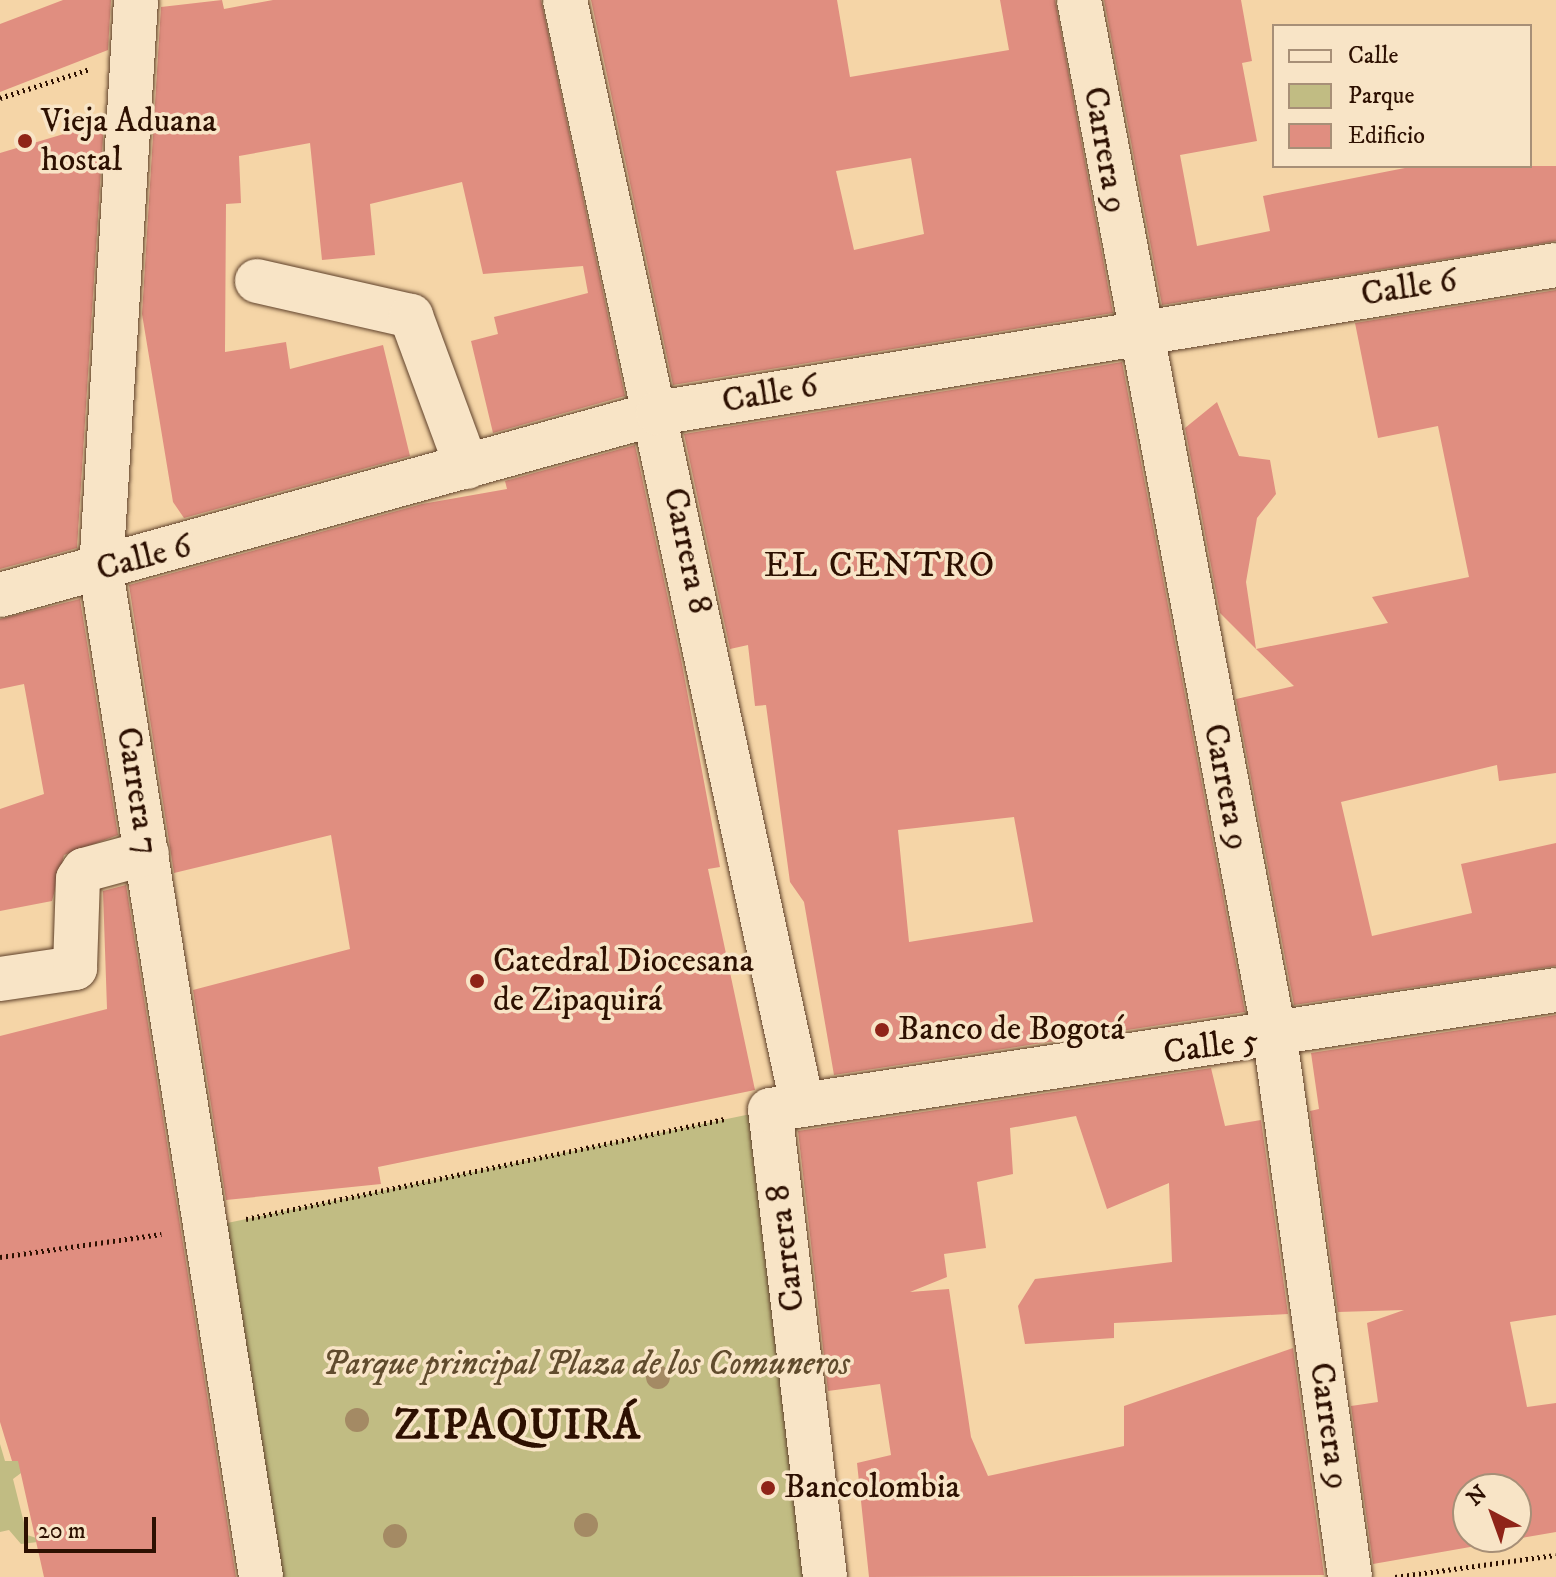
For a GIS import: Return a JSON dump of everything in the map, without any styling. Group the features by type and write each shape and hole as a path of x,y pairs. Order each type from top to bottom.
{"street":[{"name":"Carrera 7","path":"136,0 101,571 208,1227 261,1577"},
{"name":"Carrera 8","path":"565,0 658,413 786,1107 825,1577"},
{"name":"Carrera 9","path":"1079,0 1137,332 1275,1038 1350,1577"},
{"name":"Calle 6","path":"0,595 101,571 658,413 1556,265"},
{"path":"257,281 411,316 467,467"},
{"path":"0,979 75,968 78,879 84,870 147,853"},
{"name":"Calle 5","path":"786,1107 1275,1038 1556,990"}],"path":[{"path":"0,98 133,55"},
{"path":"0,1257 208,1227 786,1107"},
{"path":"1395,1577 1556,1555"}],"green space":[{"name":"Parque principal Plaza de los Comuneros","path":"770,1110 825,1577 261,1577 208,1227"},
{"path":"0,1444 5,1461 23,1461 25,1470 13,1479 27,1535 46,1541 21,1544 9,1530 0,1532"}],"building":[{"path":"63,0 111,0 108,50 0,92 0,24"},
{"path":"222,0 224,9 273,0 541,0 625,396 493,433 471,341 498,334 494,317 588,293 583,266 483,274 462,182 370,204 375,255 322,260 310,143 239,156 241,203 226,204 225,352 286,342 290,369 383,345 410,456 184,518 173,502 142,314 161,7"},
{"path":"591,0 837,0 850,77 1009,50 1000,0 1055,0 1113,313 673,385","holes":["911,158 924,234 854,250 836,171"]},
{"path":"1104,0 1241,0 1252,61 1242,63 1257,141 1180,155 1197,246 1270,231 1263,196 1405,168 1556,166 1556,241 1162,305"},
{"path":"104,122 77,548 0,569 0,153"},
{"path":"1556,290 1556,773 1499,781 1497,765 1341,802 1372,936 1472,913 1461,864 1556,843 1556,966 1294,1005 1236,699 1294,686 1256,649 1388,623 1372,597 1469,577 1438,426 1378,438 1355,323"},
{"path":"1122,362 1245,1012 834,1075 804,902 790,882 766,705 755,706 748,645 730,649 684,434","holes":["1014,817 1033,922 909,942 898,830"]},
{"path":"1217,402 1239,456 1270,460 1276,494 1257,518 1246,582 1256,649 1220,613 1185,428"},
{"path":"635,445 681,659 720,867 708,869 755,1090 378,1167 381,1184 226,1200 193,990 350,949 331,835 174,873 129,585 422,504 507,489 505,481"},
{"path":"80,599 118,835 64,855 52,901 0,911 0,809 44,794 24,684 0,689 0,619"},
{"path":"126,885 236,1577 44,1577 18,1461 12,1461 0,1422 0,1036 107,1009 103,891"},
{"path":"1556,1015 1556,1315 1510,1322 1527,1407 1556,1403 1556,1532 1532,1536 1532,1473 1452,1473 1452,1550 1373,1564 1351,1406 1378,1402 1367,1323 1404,1310 1338,1312 1310,1111 1319,1109 1311,1053"},
{"path":"1211,1068 1225,1126 1261,1120 1288,1314 1114,1323 1114,1338 1025,1344 1018,1306 1035,1279 1172,1262 1169,1183 1107,1209 1076,1116 1010,1128 1013,1174 977,1182 986,1248 944,1254 947,1277 910,1292 949,1289 971,1437 988,1476 1124,1446 1124,1406 1293,1348 1324,1575 869,1577 857,1463 891,1455 880,1384 828,1391 798,1131"}],"place":[{"name":"Vieja Aduana hostal","path":"25,141"},
{"name":"Catedral Diocesana de Zipaquirá","path":"477,981"},
{"name":"Banco de Bogotá","path":"882,1030"},
{"name":"Bancolombia","path":"768,1488"}],"district":[{"name":"EL CENTRO","path":"880,566"},
{"name":"ZIPAQUIRÁ","path":"518,1426"}]}
